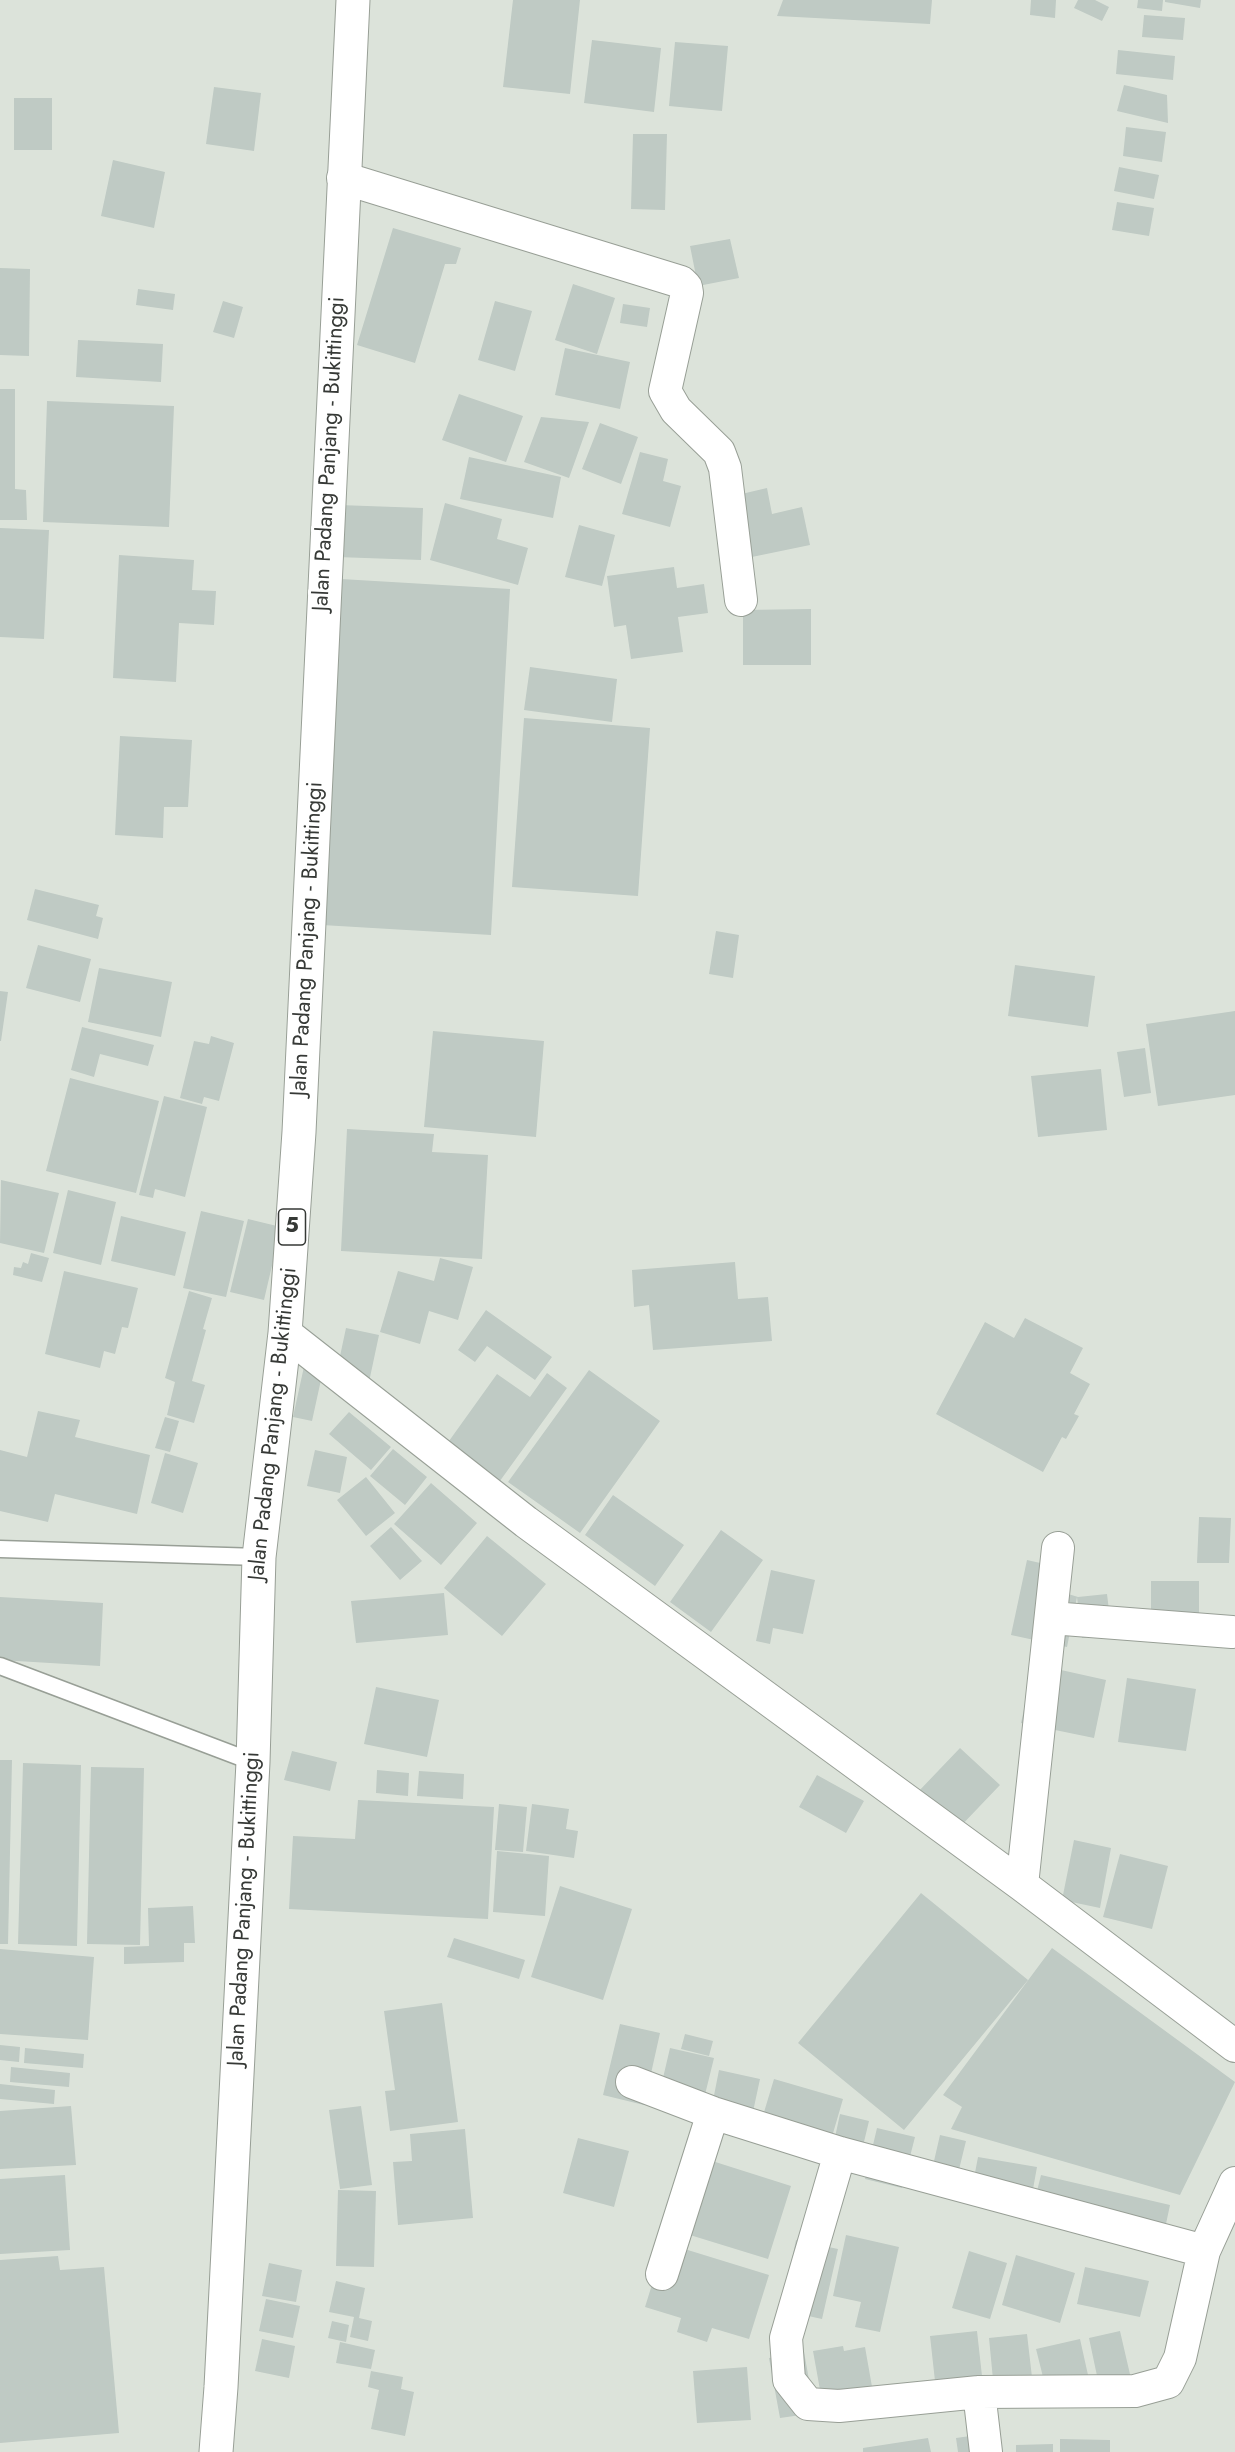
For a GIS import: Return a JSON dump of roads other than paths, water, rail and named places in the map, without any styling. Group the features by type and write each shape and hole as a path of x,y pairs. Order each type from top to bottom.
{"highway":[{"name":"Jalan Padang Panjang - Bukittinggi","path":"216,2452 253,1762 259,1557 285,1333 300,1120 353,0"}],"street":[{"path":"343,178 681,282 686,287 687,293 665,391 676,410 719,452 725,468 741,600"},
{"path":"285,1333 526,1522 1022,1885 1235,2046"},
{"path":"1022,1885 1058,1548"},
{"path":"1051,1618 1232,1632"},
{"path":"632,2082 713,2113 840,2153 1204,2251"},
{"path":"662,2274 713,2113"},
{"path":"840,2153 786,2338 789,2380 808,2404 839,2406 979,2392 1135,2391 1168,2382 1180,2358 1204,2251 1235,2183"},
{"path":"979,2392 986,2452"}],"lane":[{"path":"0,1549 259,1557"},
{"path":"0,1665 253,1762"}]}
